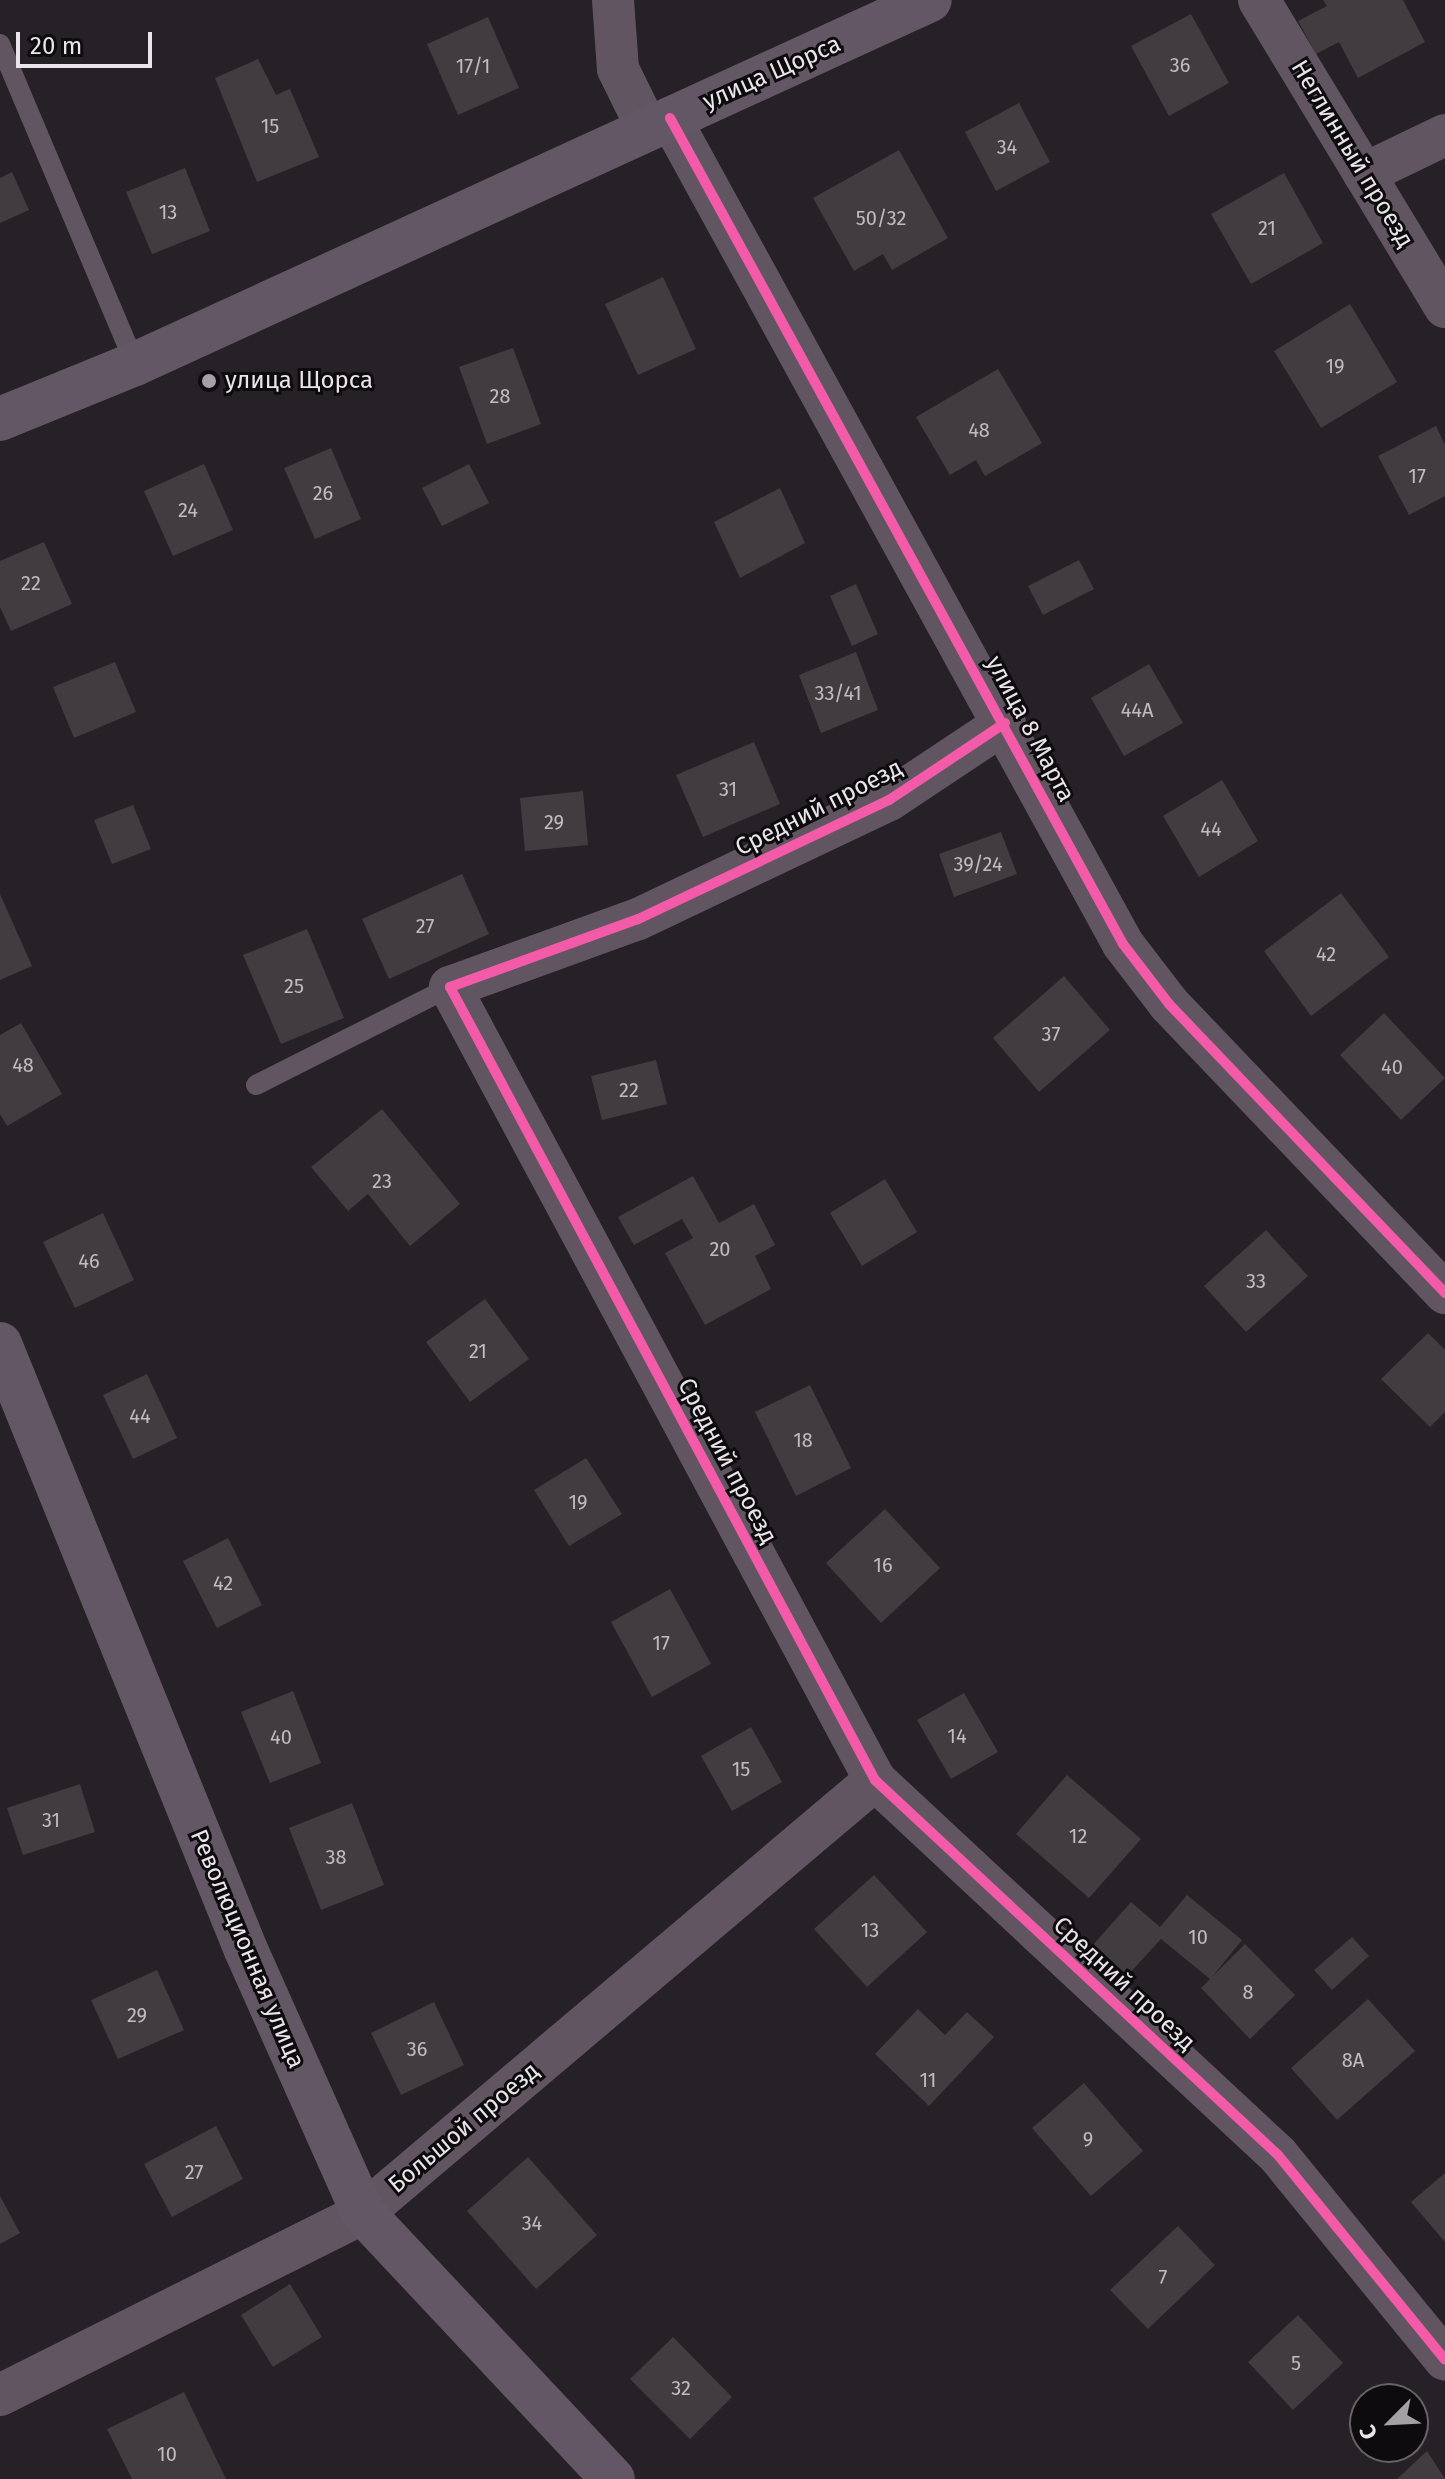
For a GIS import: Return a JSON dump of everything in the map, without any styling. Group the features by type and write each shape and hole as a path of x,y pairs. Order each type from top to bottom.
{"main road":[{"name":"улица Щорса","path":"0,419 135,364 912,5"},
{"name":"Революционная улица","path":"0,1344 222,1893 363,2213 613,2479"}],"street":[{"name":"улица 8 Марта","path":"613,0 618,69 658,123 1005,723 1123,944 1169,1004 1445,1293"},
{"name":"Неглинный проезд","path":"1259,0 1445,307"},
{"path":"1364,174 1445,135"},
{"name":"Средний проезд","path":"1005,723 889,800 638,919 450,987 875,1780 1278,2155 1445,2360"},
{"name":"Большой проезд","path":"0,2395 363,2213 875,1780"}],"lane":[{"path":"0,44 135,364"},
{"path":"256,1085 450,987"}],"building":[{"path":"1323,0 1403,0 1425,42 1358,78 1339,42 1316,54 1298,21 1327,6"},
{"path":"1191,14 1229,83 1169,116 1131,46"},
{"path":"488,17 519,88 458,115 427,44"},
{"path":"258,59 276,95 290,89 319,157 257,182 215,78"},
{"path":"1019,103 1050,162 996,191 965,132"},
{"path":"899,150 948,238 892,270 883,254 854,271 813,198"},
{"path":"185,168 210,231 152,254 126,192"},
{"path":"12,172 29,210 0,223 0,178"},
{"path":"1284,173 1323,243 1251,284 1211,214"},
{"path":"663,277 696,349 638,375 605,304"},
{"path":"1350,304 1397,382 1321,428 1274,351"},
{"path":"513,348 541,424 487,444 459,367"},
{"path":"998,369 1042,443 985,476 976,460 950,475 916,417"},
{"path":"1436,426 1445,445 1445,496 1409,515 1378,456"},
{"path":"331,448 361,519 315,539 284,468"},
{"path":"204,464 233,530 173,556 144,491"},
{"path":"469,464 489,503 442,526 422,488"},
{"path":"780,488 805,543 740,578 714,522"},
{"path":"44,542 72,604 11,631 0,607 0,561"},
{"path":"1079,560 1094,589 1043,615 1028,586"},
{"path":"856,584 878,634 852,646 830,596"},
{"path":"856,652 878,710 821,733 799,675"},
{"path":"115,662 136,712 74,738 53,687"},
{"path":"1149,664 1183,723 1124,756 1091,698"},
{"path":"754,742 780,804 703,837 676,775"},
{"path":"1222,780 1258,841 1199,877 1163,816"},
{"path":"583,791 588,845 525,851 520,798"},
{"path":"133,805 151,849 112,864 94,820"},
{"path":"1001,832 1017,874 954,897 939,854"},
{"path":"462,874 489,934 389,979 362,919"},
{"path":"1341,893 1389,957 1311,1016 1264,951"},
{"path":"0,894 32,966 0,980"},
{"path":"307,929 344,1018 281,1044 243,955"},
{"path":"1064,976 1110,1030 1039,1092 993,1038"},
{"path":"1384,1013 1445,1078 1401,1120 1340,1055"},
{"path":"21,1023 62,1094 7,1126 0,1114 0,1035"},
{"path":"656,1060 667,1104 602,1120 591,1076"},
{"path":"382,1109 460,1204 410,1246 368,1194 348,1211 311,1167"},
{"path":"693,1176 719,1223 754,1204 775,1245 755,1256 771,1289 705,1325 665,1253 693,1238 682,1219 634,1245 618,1217"},
{"path":"885,1179 917,1232 862,1266 830,1213"},
{"path":"103,1213 134,1280 75,1308 43,1242"},
{"path":"1266,1230 1308,1276 1246,1332 1204,1286"},
{"path":"485,1299 529,1359 470,1402 426,1342"},
{"path":"1428,1333 1445,1350 1445,1412 1430,1427 1381,1379"},
{"path":"147,1374 177,1438 133,1459 103,1395"},
{"path":"810,1385 851,1468 796,1496 755,1412"},
{"path":"586,1458 622,1514 569,1546 534,1490"},
{"path":"885,1509 940,1568 881,1623 826,1563"},
{"path":"228,1538 262,1605 217,1628 183,1561"},
{"path":"670,1589 711,1664 652,1697 611,1622"},
{"path":"293,1691 321,1763 270,1783 241,1712"},
{"path":"964,1693 998,1752 951,1779 917,1720"},
{"path":"751,1727 782,1782 732,1811 701,1756"},
{"path":"1067,1775 1141,1839 1089,1898 1016,1834"},
{"path":"80,1784 95,1832 23,1855 7,1808"},
{"path":"352,1803 384,1885 321,1910 289,1828"},
{"path":"874,1875 927,1932 867,1987 814,1929"},
{"path":"1187,1895 1242,1940 1212,1977 1245,1944 1295,1995 1250,2039 1201,1988 1210,1979 1161,1939 1127,1976 1092,1946 1131,1902 1160,1927"},
{"path":"1352,1937 1369,1956 1332,1990 1314,1970"},
{"path":"157,1970 184,2030 118,2059 91,2000"},
{"path":"1368,1999 1415,2051 1337,2120 1291,2068"},
{"path":"434,2002 464,2065 401,2095 371,2033"},
{"path":"918,2009 945,2035 967,2012 994,2037 929,2106 875,2054"},
{"path":"1084,2083 1143,2151 1091,2196 1032,2128"},
{"path":"216,2126 243,2179 172,2217 144,2164"},
{"path":"528,2157 597,2235 536,2289 467,2211"},
{"path":"1445,2173 1445,2242 1411,2202"},
{"path":"0,2196 20,2233 0,2244"},
{"path":"1178,2226 1215,2265 1148,2329 1110,2290"},
{"path":"290,2284 322,2337 273,2367 241,2315"},
{"path":"1298,2315 1343,2363 1293,2410 1248,2362"},
{"path":"673,2337 732,2397 690,2439 630,2379"},
{"path":"184,2392 226,2479 132,2479 107,2429"},
{"path":"1429,2454 1445,2479 1397,2479 1414,2463 1429,2463"}],"cycle path":[{"path":"670,118 1123,944 1169,1004 1445,1293"},
{"path":"1005,723 889,800 638,919 450,987 875,1780 1278,2155 1445,2360"}],"place":[{"name":"улица Щорса","path":"209,381"}]}
